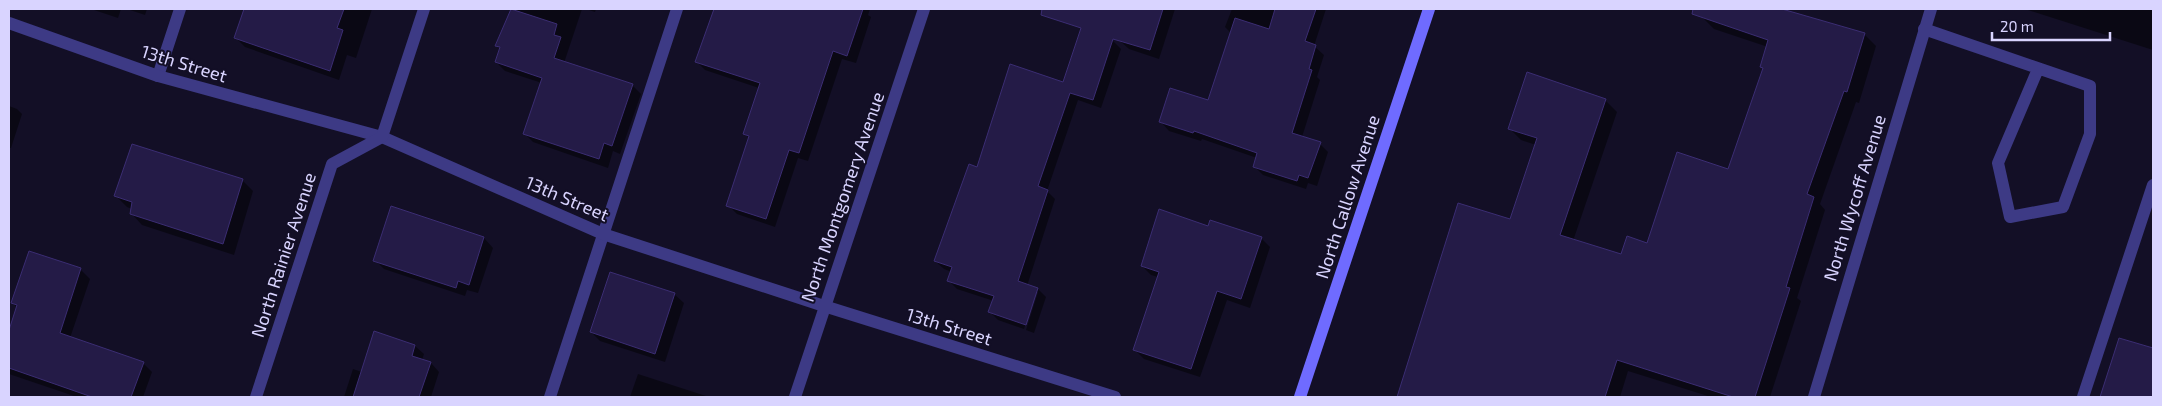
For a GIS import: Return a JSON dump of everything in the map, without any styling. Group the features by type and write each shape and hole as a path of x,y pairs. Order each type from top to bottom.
{"street":[{"path":"158,76 180,9"},
{"path":"382,137 424,9"},
{"path":"550,397 678,9"},
{"name":"North Montgomery Avenue","path":"795,397 924,9"},
{"name":"North Callow Avenue","path":"1300,397 1429,9"},
{"name":"North Wycoff Avenue","path":"1814,397 1931,9"},
{"name":"13th Street","path":"9,23 158,76 382,137 603,234 824,306 1115,397"},
{"path":"1924,29 2090,86 2090,134 2063,207 2010,217 1998,163 2038,69"},
{"name":"North Rainier Avenue","path":"256,397 332,164 382,137"},
{"path":"2083,397 2153,185"}],"building":[{"path":"244,9 344,9 337,28 343,30 330,71 234,38"},
{"path":"511,9 557,24 554,35 561,37 554,58 633,84 612,146 604,143 599,159 523,134 542,78 495,62 500,47 495,46"},
{"path":"714,9 863,9 847,56 833,51 799,153 789,150 766,219 726,206 749,136 743,134 760,83 695,62"},
{"path":"1042,9 1163,9 1150,50 1113,39 1093,100 1070,93 1038,186 1048,190 1018,281 1038,288 1026,325 988,312 994,296 947,281 952,267 934,261 969,164 977,167 1010,64 1063,82 1081,28 1041,15"},
{"path":"1275,9 1316,9 1305,41 1316,45 1309,69 1312,70 1292,133 1321,142 1308,178 1299,175 1297,181 1253,167 1257,153 1194,131 1193,133 1159,122 1170,88 1208,100 1235,18 1269,29"},
{"path":"1693,9 1782,9 1865,33 1847,92 1844,91 1807,194 1814,197 1786,287 1790,288 1755,397 1733,397 1617,360 1605,397 1397,397 1458,203 1510,219 1537,138 1508,129 1527,72 1606,99 1560,235 1621,254 1627,236 1647,243 1677,152 1728,169 1763,68 1760,67 1768,40 1692,14"},
{"path":"132,144 243,179 223,244 130,214 132,202 114,196"},
{"path":"391,206 484,237 469,285 458,281 456,288 373,261"},
{"path":"1159,209 1208,226 1210,220 1262,237 1241,299 1217,291 1191,369 1133,350 1159,272 1141,266"},
{"path":"29,251 81,268 60,333 144,362 131,397 92,397 9,368 9,330 17,305 11,303"},
{"path":"610,272 675,293 655,354 590,332"},
{"path":"374,331 415,345 412,356 431,362 419,397 353,397"},
{"path":"2119,338 2153,348 2153,397 2100,397"}]}
